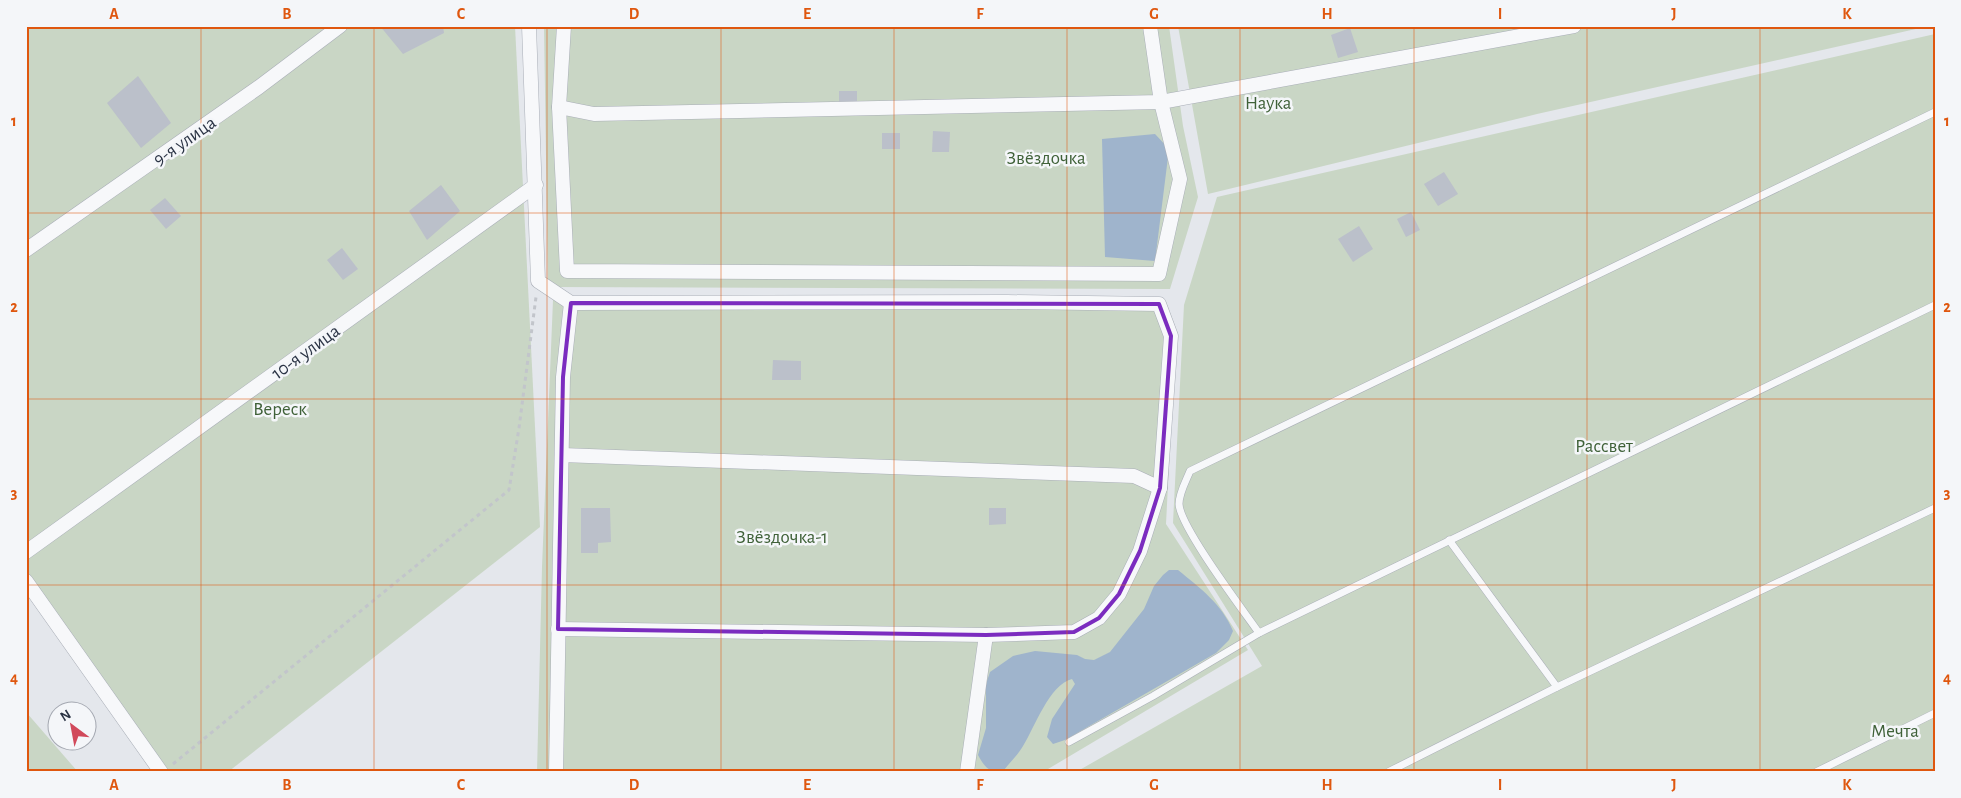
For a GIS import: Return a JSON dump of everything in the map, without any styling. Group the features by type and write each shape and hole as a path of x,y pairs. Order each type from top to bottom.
{"street":[{"name":"9-я улица","path":"26,250 259,87 340,26"},
{"path":"529,26 538,281 571,303 1007,302 1159,304 1171,336 1160,488 1140,551 1119,594 1099,618 1074,632 986,635 558,629"},
{"path":"564,26 559,107 567,271 1159,274 1180,179 1161,102 1150,26"},
{"path":"559,107 594,114 1161,102 1574,26"},
{"name":"10-я улица","path":"26,552 536,185"},
{"path":"556,772 563,377 571,303"},
{"path":"562,455 1134,476 1160,488"},
{"path":"26,581 166,769"},
{"path":"966,772 986,635"}],"lane":[{"path":"1259,633 1186,526 1179,504 1182,489 1190,471 1935,112"},
{"path":"1069,742 1153,696 1259,633 1935,305"},
{"path":"1388,772 1557,687 1935,508"},
{"path":"1449,540 1557,687"},
{"path":"1816,772 1935,714"}],"path":[{"path":"166,769 509,490 538,281"}],"highlighted area":[{"path":"571,303 1159,304 1171,336 1160,488 1140,551 1119,594 1099,618 1074,632 986,635 558,629 563,377"}],"green space":[{"name":"Вереск","path":"26,26 515,26 540,527 228,772 170,772 26,578"},
{"name":"Звёздочка","path":"544,26 1169,26 1183,126 1198,197 1170,289 548,287"},
{"name":"Наука","path":"1178,26 1929,26 1537,114 1208,194"},
{"name":"Рассвет","path":"1935,34 1935,772 1076,772 1262,666 1173,523 1184,305 1217,197"},
{"name":"Звёздочка-1","path":"553,300 1166,302 1176,329 1166,524 1248,650 1043,772 537,772 542,567"},
{"path":"26,712 48,737 48,750 59,750 78,772 26,772"}],"water":[{"path":"1155,134 1169,149 1155,261 1105,257 1102,139"},
{"path":"1169,570 1178,570 1217,605 1233,631 1229,640 1216,653 1065,740 1053,744 1047,737 1052,719 1075,684 1072,679 1064,683 1056,689 1043,708 1021,749 1004,770 995,771 985,766 978,755 986,728 986,684 990,672 1013,656 1035,651 1077,655 1085,659 1094,660 1110,652 1144,609 1154,586"}],"building":[{"path":"380,26 443,26 444,33 403,54"},
{"path":"1350,28 1358,52 1338,58 1331,35"},
{"path":"138,76 171,123 141,148 107,103"},
{"path":"839,91 857,91 857,105 839,104"},
{"path":"933,131 950,132 949,152 932,152"},
{"path":"882,133 900,133 900,149 882,149"},
{"path":"1444,172 1458,194 1438,206 1424,184"},
{"path":"441,185 460,211 427,240 409,211"},
{"path":"165,198 181,216 166,229 150,210"},
{"path":"1411,212 1420,230 1406,237 1397,219"},
{"path":"1359,226 1373,249 1353,262 1338,239"},
{"path":"342,248 358,269 343,280 327,260"},
{"path":"773,360 801,361 801,380 772,380"},
{"path":"581,508 610,508 611,542 598,543 598,553 581,553"},
{"path":"989,508 1006,508 1006,524 989,525"}],"park label":[{"name":"Мечта","path":"1895,730"}]}
